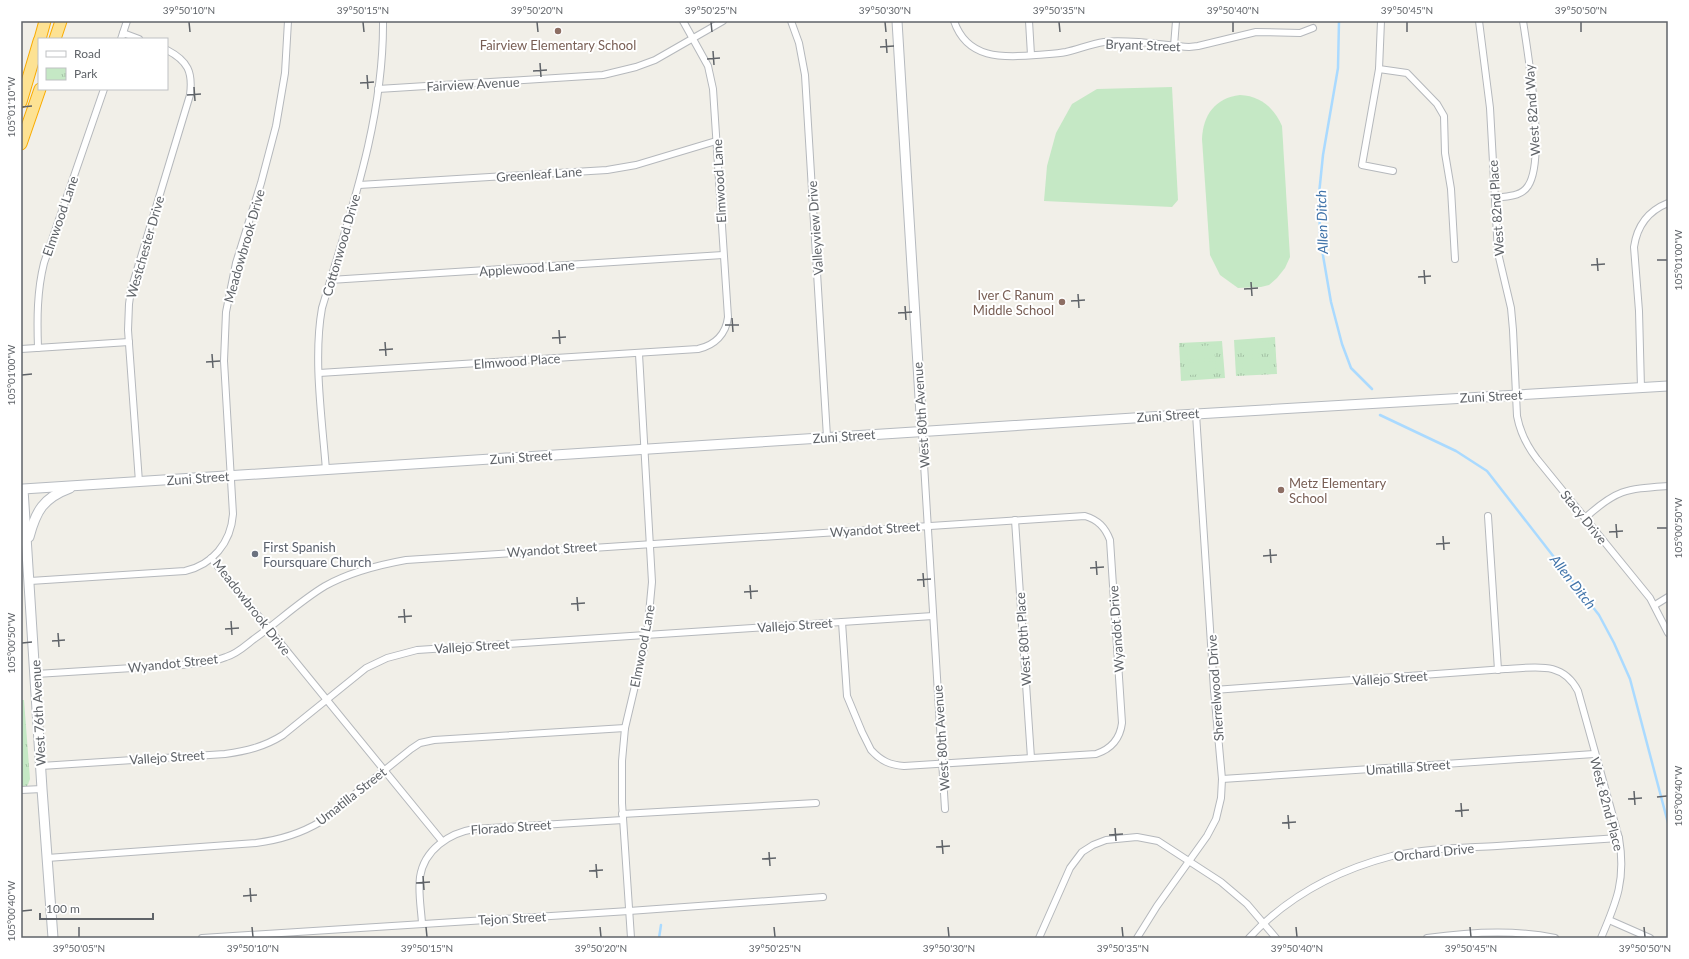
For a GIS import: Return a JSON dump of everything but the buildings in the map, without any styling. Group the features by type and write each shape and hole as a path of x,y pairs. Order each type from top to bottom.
{"highway":[{"path":"40,38 45,21"},
{"path":"55,38 61,21"},
{"path":"21,102 38,43"},
{"path":"21,144 40,90"}],"street":[{"path":"127,21 122,36 133,38"},
{"name":"Meadowbrook Drive","path":"288,21 285,73 276,126 261,184 236,263 226,312 224,362 233,514 230,533 221,548 211,558 383,771 442,841"},
{"name":"Cottonwood Drive","path":"326,470 319,373 319,326 330,280 359,185 368,145 383,53 383,21"},
{"name":"Elmwood Lane","path":"683,21 694,38 711,75 728,317 724,330 714,343"},
{"name":"Fairview Avenue","path":"378,89 603,75 636,67 655,60 723,21"},
{"name":"Valleyview Drive","path":"791,21 799,43 806,75 827,437"},
{"name":"West 80th Avenue","path":"897,21 946,809"},
{"name":"Bryant Street","path":"954,21 959,33 974,47 995,56 1065,52 1103,42 1117,41 1174,46 1198,46 1256,32 1300,32 1313,28"},
{"path":"1028,21 1031,55"},
{"path":"1174,46 1176,21"},
{"path":"1381,21 1379,69 1362,165 1393,170"},
{"name":"West 82nd Place","path":"1479,21 1490,108 1498,253 1510,308 1513,330 1516,395"},
{"name":"West 82nd Way","path":"1495,198 1513,195 1524,190 1531,180 1535,160 1532,92 1523,21"},
{"name":"Westchester Drive","path":"139,482 129,342 128,316 131,290 190,95 191,78 185,62 168,51"},
{"path":"1379,69 1407,73 1436,104 1444,116 1445,153 1451,189 1455,259"},
{"name":"Elmwood Lane","path":"38,348 38,292 44,263 104,90"},
{"name":"Greenleaf Lane","path":"359,185 607,170 636,165 716,141"},
{"path":"1641,388 1639,311 1634,247 1637,233 1644,220 1654,210 1668,203"},
{"name":"Applewood Lane","path":"330,280 723,255"},
{"path":"21,349 129,342"},
{"name":"Elmwood Place","path":"319,373 639,354 698,349 714,343"},
{"name":"Elmwood Lane","path":"631,938 622,817 622,761 625,728 647,635 652,595 651,543 639,354"},
{"name":"Zuni Street","path":"22,489 922,431 1668,386"},
{"name":"Stacy Drive","path":"1516,395 1518,422 1528,446 1537,460 1655,605 1668,632"},
{"name":"Sherrelwood Drive","path":"1137,938 1207,836 1216,819 1221,798 1222,779 1214,690 1196,414"},
{"path":"27,542 33,521 45,502 61,491 78,485"},
{"path":"1585,518 1605,501 1625,490 1668,486"},
{"name":"West 76th Avenue","path":"22,489 30,581 42,789 53,938"},
{"name":"Wyandot Street","path":"36,674 181,665 215,661 238,651 326,586 349,575 382,564 434,557 928,525 1079,516 1095,520"},
{"path":"1488,516 1498,670"},
{"name":"West 80th Place","path":"1015,520 1031,758"},
{"name":"Wyandot Drive","path":"1031,758 1096,754 1108,748 1119,735 1122,723 1110,540 1105,529 1095,520"},
{"path":"30,581 185,571 196,568 211,558"},
{"path":"1655,605 1668,597"},
{"name":"Vallejo Street","path":"41,766 224,754 251,750 283,735 350,680 371,665 387,658 417,650 933,616"},
{"path":"842,622 847,696 862,732 872,750 884,761 895,765 904,766 1031,758"},
{"name":"Vallejo Street","path":"1214,690 1498,670 1546,668 1558,670 1564,673"},
{"name":"West 82nd Place","path":"1564,673 1578,692 1594,754 1619,838 1622,869 1620,885 1609,920 1601,938"},
{"name":"Umatilla Street","path":"47,858 256,843 284,838 312,827 320,822 416,746 429,741 625,728"},
{"name":"Umatilla Street","path":"1222,779 1594,754"},
{"path":"21,790 42,789"},
{"name":"Florado Street","path":"422,923 420,881 422,870 429,856 442,841 458,833 474,829 816,803"},
{"path":"1039,938 1070,868 1082,852 1093,845 1114,839 1137,837 1153,839 1168,846 1236,894 1276,938"},
{"name":"Orchard Drive","path":"1249,938 1263,923 1294,899 1314,887 1363,865 1392,856 1451,849 1619,838"},
{"name":"Tejon Street","path":"202,938 823,897"},
{"path":"1609,920 1650,938"},
{"path":"1427,938 1505,932 1527,933 1555,938"}],"green space":[{"path":"1172,87 1178,200 1172,207 1044,201 1047,166 1056,133 1072,104 1097,89"},
{"path":"1240,95 1254,98 1266,104 1275,114 1282,126 1290,257 1285,268 1277,278 1269,285 1261,287 1238,288 1220,275 1210,255 1202,139 1203,130 1208,115 1217,104 1231,97"},
{"path":"1275,337 1277,374 1236,376 1234,340"},
{"path":"1222,341 1225,378 1181,381 1179,343"},
{"path":"1268,341 1269,353 1242,355 1241,343"},
{"path":"1214,345 1215,358 1188,360 1187,347"},
{"path":"1269,357 1270,370 1243,371 1242,359"},
{"path":"1215,361 1216,373 1189,375 1188,363"},
{"path":"21,700 24,700 30,779 27,787 21,787"}],"waterway":[{"name":"Allen Ditch","path":"1339,21 1338,68 1323,155 1319,194 1320,238 1331,302 1342,344 1351,368 1372,389"},
{"name":"Allen Ditch","path":"1380,415 1456,451 1487,471 1599,615 1614,643 1630,679 1668,823"},
{"path":"659,938 661,925"}],"place":[{"name":"Fairview Elementary School","path":"558,31"},
{"name":"Iver C Ranum Middle School","path":"1062,302"},
{"name":"Metz Elementary School","path":"1281,490"},
{"name":"First Spanish Foursquare Church","path":"255,554"}]}
